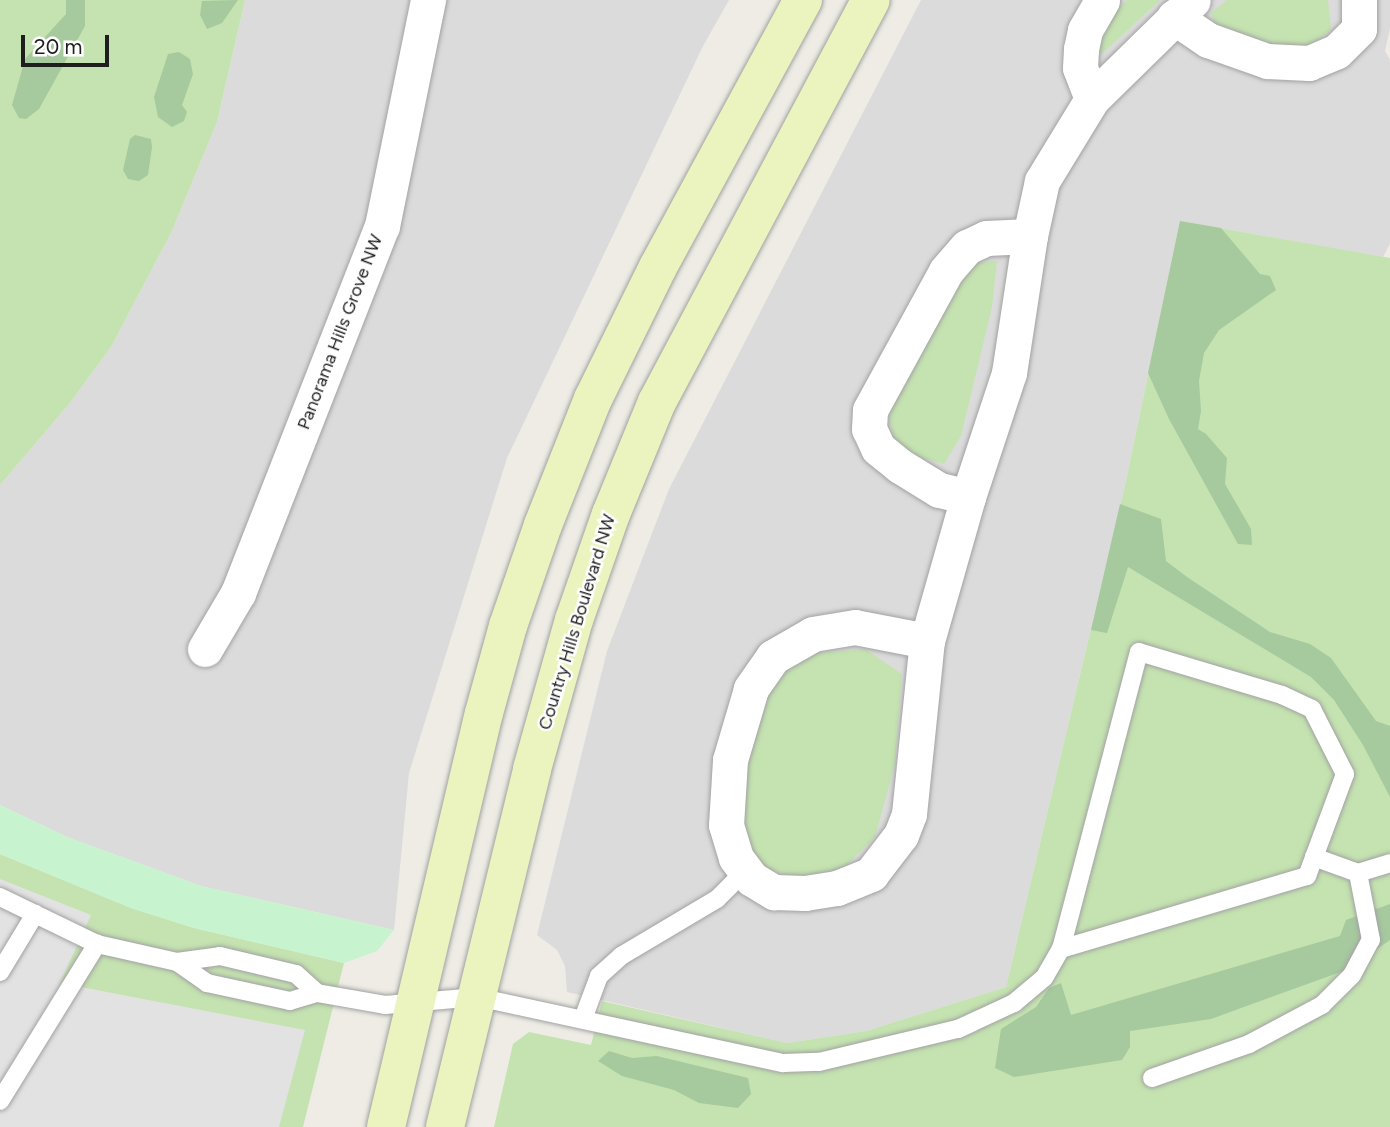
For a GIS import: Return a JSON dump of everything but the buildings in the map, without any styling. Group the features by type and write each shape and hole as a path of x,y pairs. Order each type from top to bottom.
{"main road":[{"path":"386,1127 484,713 508,626 543,526 593,398 658,267 803,0"},
{"name":"Country Hills Boulevard NW","path":"445,1127 532,769 574,620 611,514 663,390 871,0"}],"street":[{"name":"Panorama Hills Grove NW","path":"205,649 238,593 382,226 428,0"},
{"path":"1091,99 1080,68 1081,49 1085,30 1102,0"},
{"path":"928,640 855,628 813,634 773,657 751,690 730,760 726,825 736,858 744,872 774,892 805,893 837,888 871,874 889,852 909,814 928,640 968,498 1009,373 1030,236 1042,181 1091,99 1184,8 1208,40 1267,61 1309,63 1337,51 1359,29 1359,0"},
{"path":"968,498 939,491 878,448 869,429 870,410 946,271 967,247 986,238 1030,236"}],"lane":[{"path":"177,962 206,982 290,1001 317,993 385,1005 417,1000 477,997 783,1063 820,1062 958,1029 1003,1009 1044,978 1061,949 1139,652 1282,695 1312,709 1345,774 1307,876 1061,949"},
{"path":"1314,857 1358,873 1390,863"},
{"path":"583,1019 599,976 621,956 717,899 744,872"},
{"path":"1152,1078 1249,1044 1322,1004 1352,975 1371,940 1358,873"},
{"path":"0,897 97,944 177,962 220,956 296,974 317,993"},
{"path":"0,972 35,914"},
{"path":"0,1101 97,944"}],"shaded area":[{"path":"245,0 729,0 702,48 507,458 409,773 394,930 201,886 67,837 0,805 0,485 69,404 111,347 172,231 217,122"},
{"path":"921,0 1390,0 1390,28 1385,51 1390,60 1390,243 1383,257 1180,221 1126,481 1006,987 866,1031 787,1043 567,992 565,966 557,950 537,935 607,651 669,489"},
{"path":"0,879 91,915 60,983 305,1030 279,1127 0,1127"}],"green space":[{"path":"0,0 245,0 217,122 172,231 111,347 69,404 0,485"},
{"path":"66,0 85,0 85,26 39,109 26,119 19,118 12,105 25,59 66,14"},
{"path":"238,0 222,23 207,29 200,15 202,1"},
{"path":"1127,0 1160,0 1102,54 1094,46 1107,19"},
{"path":"1227,0 1328,0 1331,29 1313,45 1270,47 1215,25 1211,13"},
{"path":"179,52 190,59 193,74 182,105 187,112 184,121 172,127 158,117 154,97 168,54"},
{"path":"135,135 151,139 152,147 148,175 139,181 128,179 123,170 130,139"},
{"path":"1180,221 1390,258 1390,1127 494,1127 513,1044 529,1032 591,1045 602,1001 787,1043 866,1031 1006,987 1126,481"},
{"path":"1180,221 1221,228 1260,274 1270,276 1276,290 1219,330 1204,353 1199,381 1201,411 1198,429 1206,434 1227,458 1225,484 1251,529 1252,545 1238,544 1169,419 1148,373"},
{"path":"997,261 992,307 961,436 944,464 918,457 896,444 889,421 894,393 948,295 975,263"},
{"path":"1120,504 1161,519 1166,561 1187,577 1270,632 1310,644 1331,658 1376,721 1390,726 1390,797 1363,745 1334,700 1311,677 1128,567 1107,633 1091,630"},
{"path":"865,649 902,674 895,764 875,837 843,869 797,877 758,867 740,833 751,722 769,680 815,653"},
{"path":"0,805 67,837 201,886 394,930 377,951 344,963 194,928 131,908 0,854"},
{"path":"0,854 131,908 194,928 344,963 303,1127 0,1127"},
{"path":"1390,904 1390,940 1346,970 1211,1019 1130,1031 1130,1047 1122,1060 1014,1077 995,1068 1001,1029 1036,1007 1049,988 1061,983 1071,1015 1340,936 1346,920"},
{"path":"609,1051 632,1058 657,1056 748,1078 751,1094 738,1108 699,1103 674,1090 622,1076 598,1061"}]}
